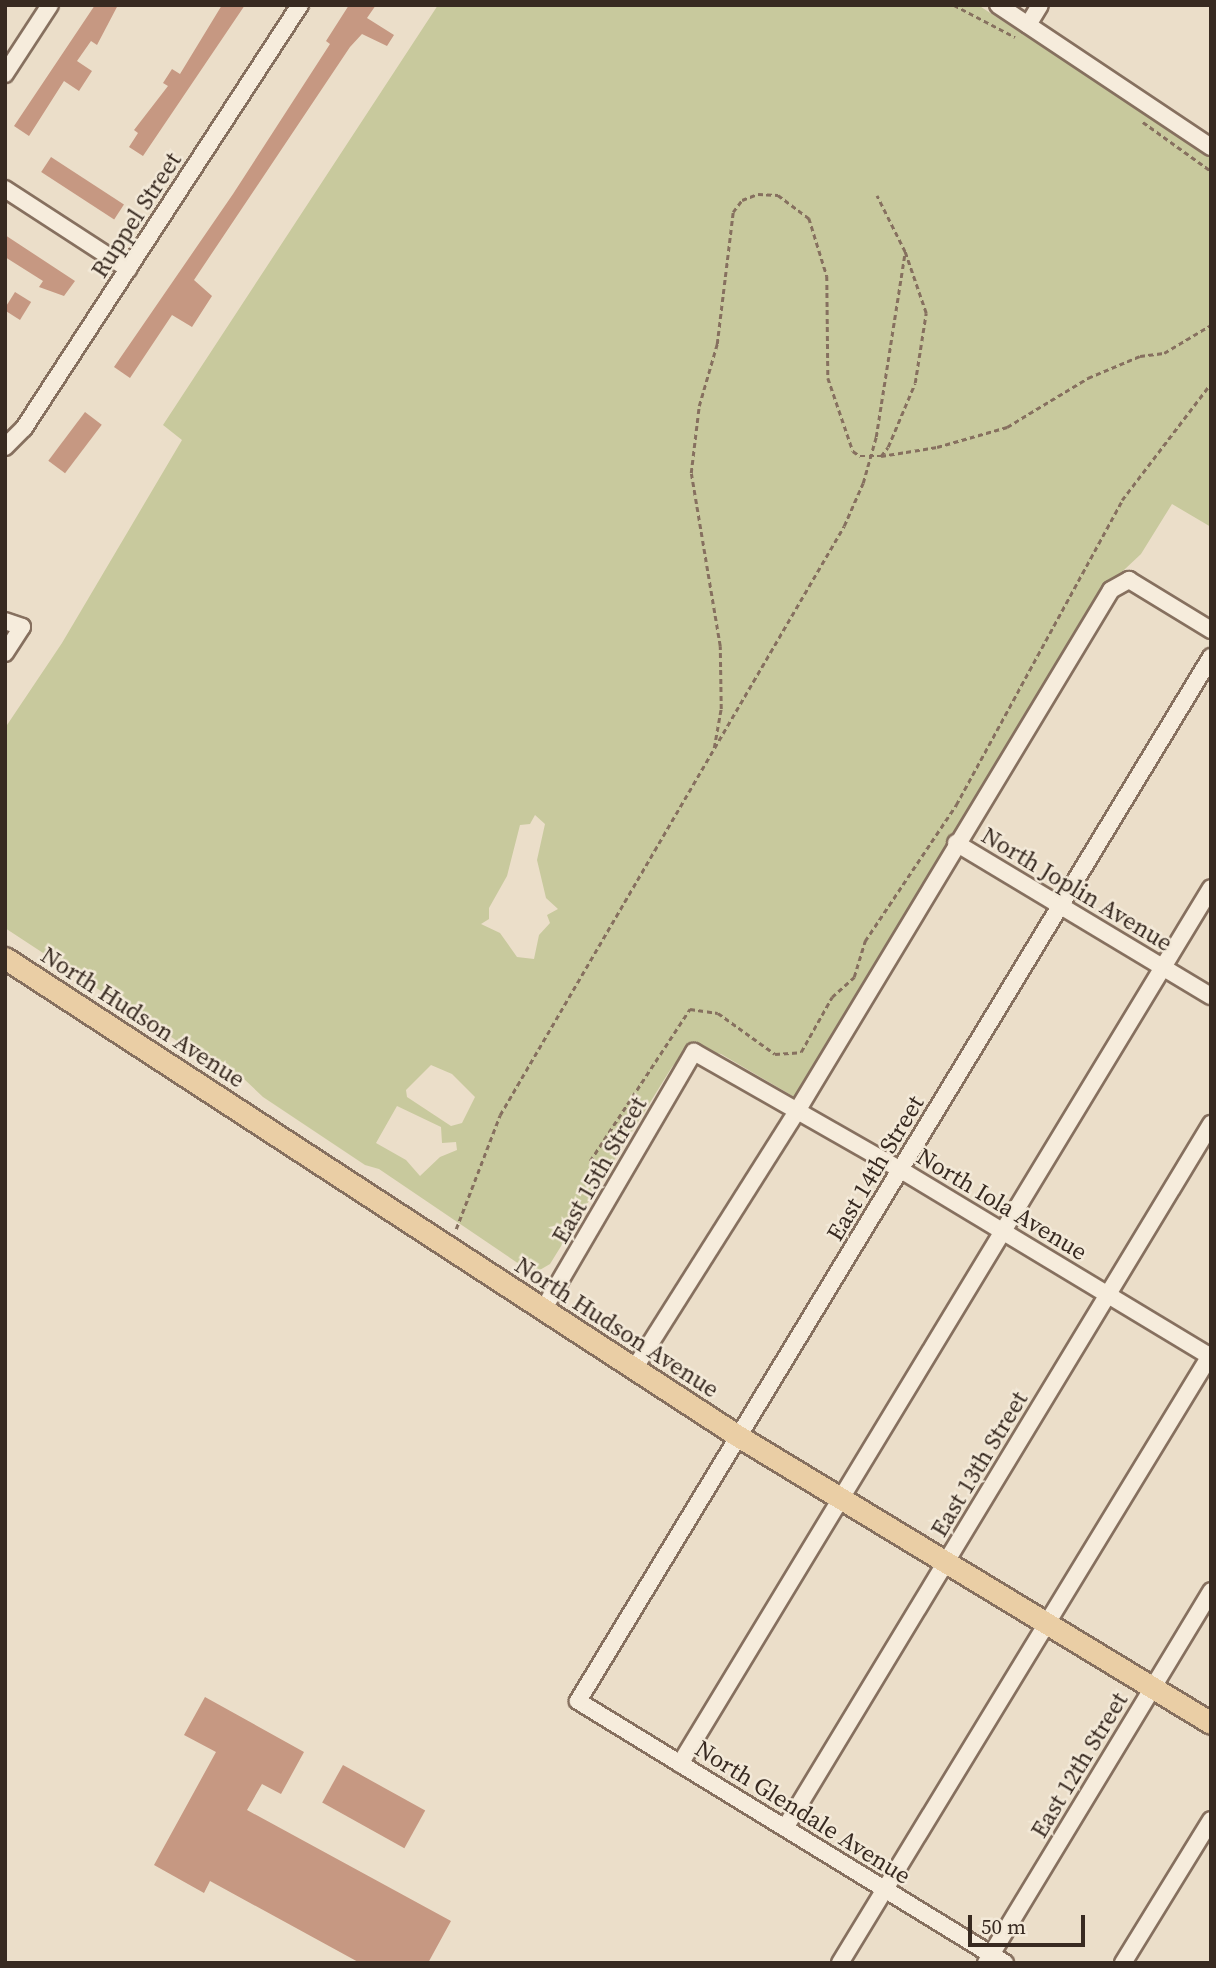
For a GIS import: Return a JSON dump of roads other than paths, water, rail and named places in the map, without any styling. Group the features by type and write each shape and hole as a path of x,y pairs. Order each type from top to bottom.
{"main road":[{"name":"North Hudson Avenue","path":"5,958 738,1436 1211,1723"}],"street":[{"path":"5,74 50,5"},
{"name":"Ruppel Street","path":"5,447 24,428 300,5"},
{"path":"998,5 1211,147"},
{"path":"1028,25 1040,5"},
{"path":"5,189 128,269"},
{"path":"635,1369 797,1111 956,843 1111,590 1129,580 1211,629"},
{"path":"5,621 22,627 5,653"},
{"name":"East 14th Street","path":"578,1702 1211,657"},
{"name":"North Joplin Avenue","path":"956,843 1211,996"},
{"path":"680,1763 1211,888"},
{"name":"North Iola Avenue","path":"694,1052 901,1170 1210,1355"},
{"name":"East 15th Street","path":"543,1310 694,1052"},
{"name":"East 13th Street","path":"785,1828 1211,1124"},
{"path":"840,1963 1048,1626 1210,1355"},
{"name":"East 12th Street","path":"994,1960 1211,1591"},
{"name":"North Glendale Avenue","path":"578,1702 885,1889 994,1960"},
{"path":"1123,1963 1211,1821"}]}
